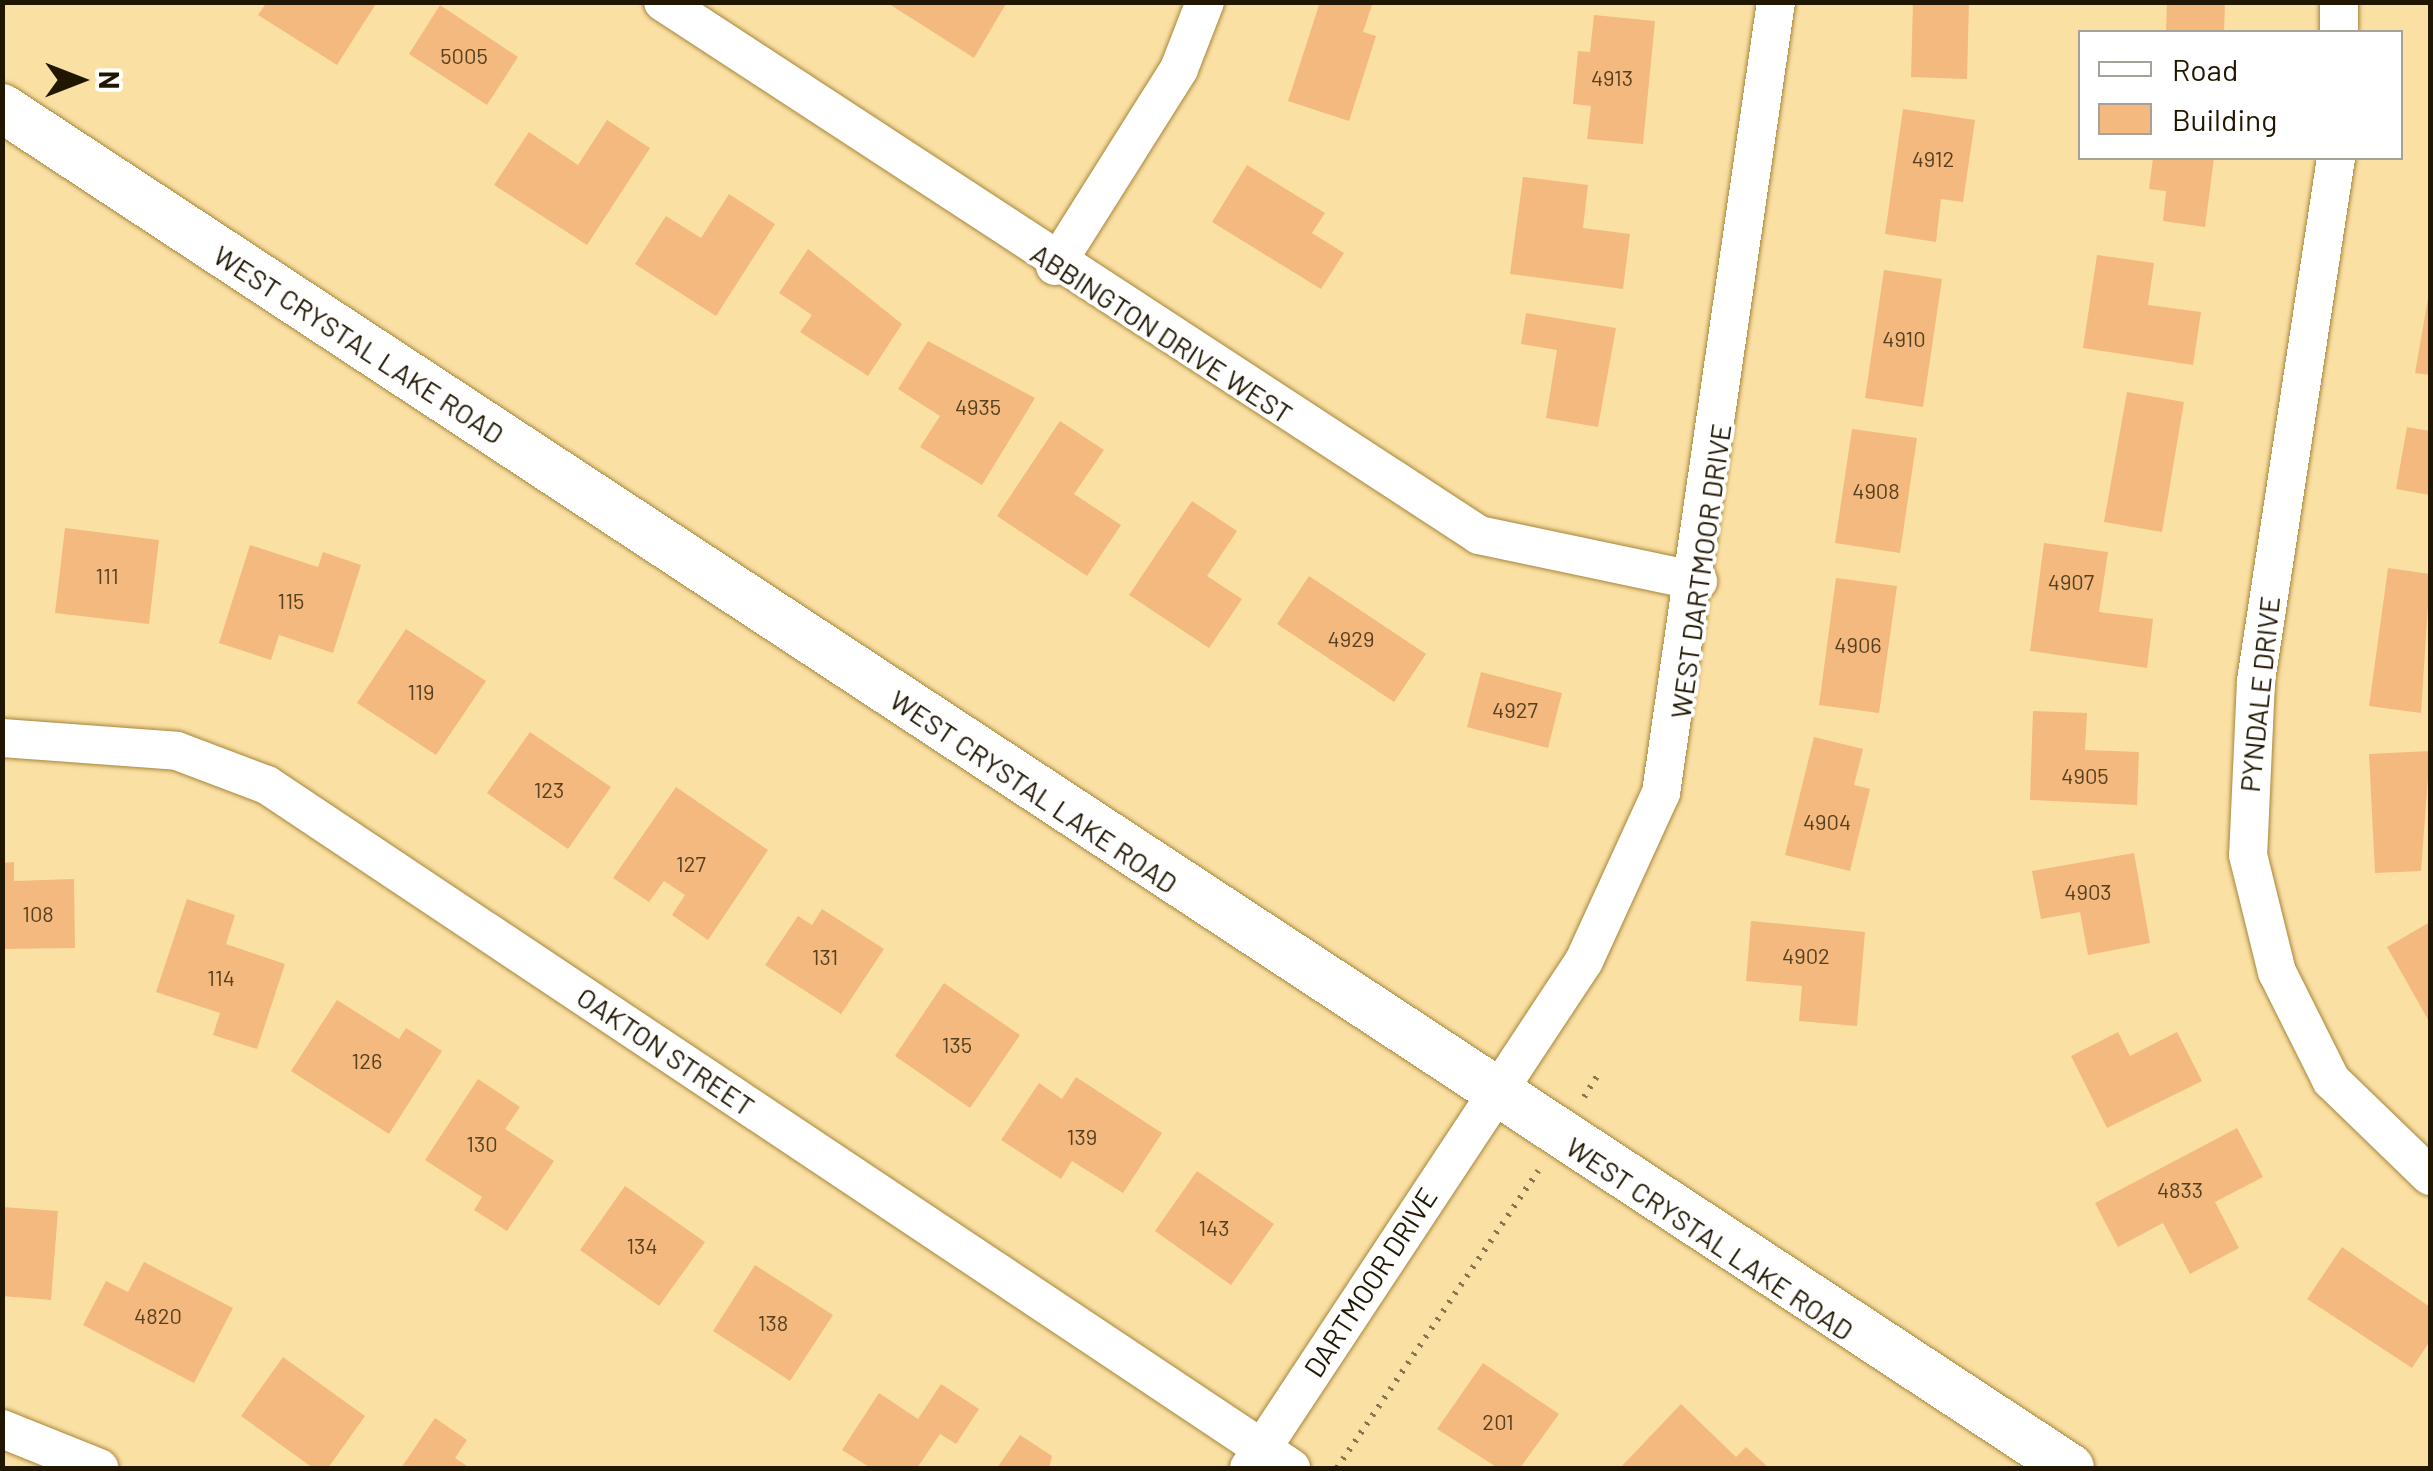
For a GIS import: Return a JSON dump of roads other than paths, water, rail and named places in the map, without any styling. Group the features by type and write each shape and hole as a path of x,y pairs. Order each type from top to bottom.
{"street":[{"name":"ABBINGTON DRIVE WEST","path":"662,2 1055,266 1479,536 1698,581"},
{"path":"1055,266 1179,69 1205,2"},
{"name":"WEST DARTMOOR DRIVE","path":"1492,1095 1584,962 1647,829 1675,739 1776,2"},
{"path":"2339,30 2340,2"},
{"name":"WEST CRYSTAL LAKE ROAD","path":"2,108 1492,1095 2070,1468"},
{"name":"PYNDALE DRIVE","path":"2336,160 2256,681 2248,855 2277,972 2332,1080 2430,1176"},
{"name":"OAKTON STREET","path":"2,738 176,750 267,785 1267,1462"},
{"name":"DARTMOOR DRIVE","path":"1267,1462 1492,1095"},
{"path":"2,1429 99,1468"}]}
